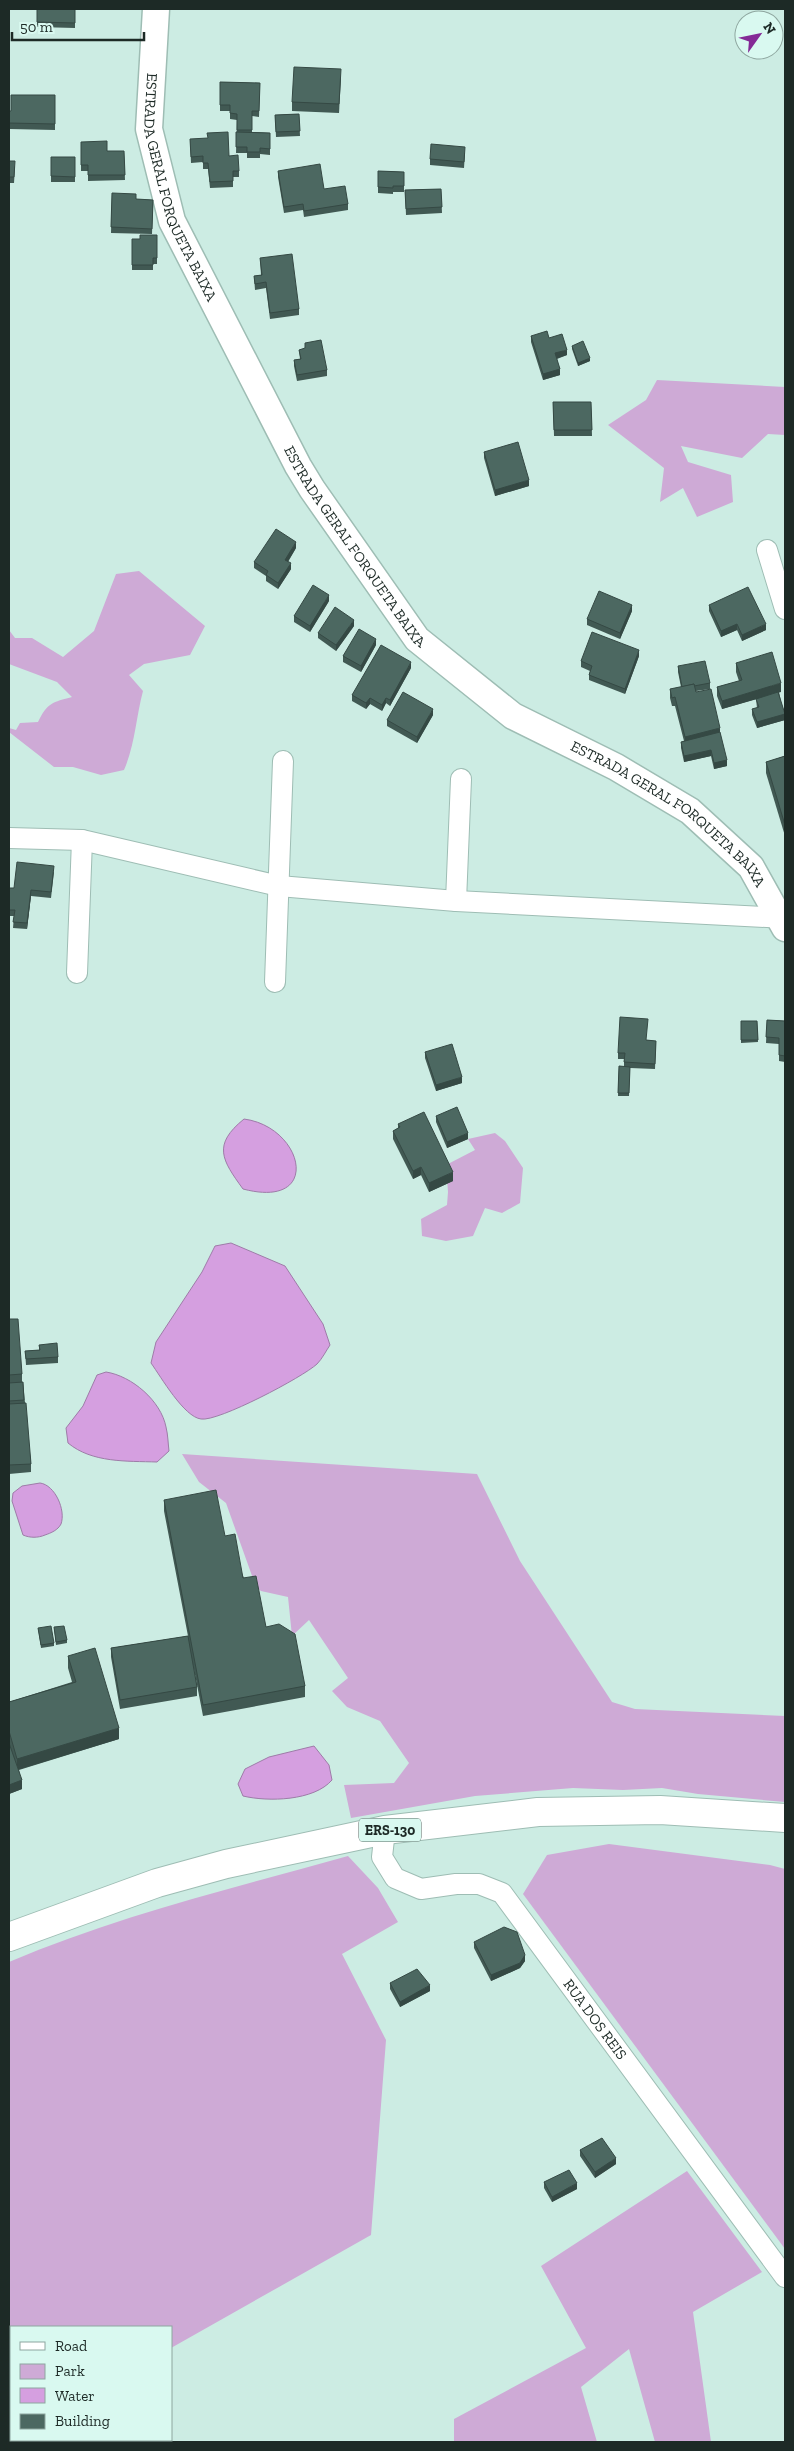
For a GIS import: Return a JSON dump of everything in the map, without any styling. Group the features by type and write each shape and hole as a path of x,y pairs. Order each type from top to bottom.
{"main road":[{"name":"ERS-130","path":"9,1937 157,1883 208,1869 386,1830 538,1812 660,1810 785,1818"}],"street":[{"name":"ESTRADA GERAL FORQUETA BAIXA","path":"156,9 149,129 172,221 298,466 312,489 417,639 513,716 616,767 690,811 751,867 784,922"},
{"path":"767,550 785,608"},
{"path":"275,982 283,761"},
{"path":"456,901 461,779"},
{"path":"9,838 82,840 278,886 456,901 784,922"},
{"path":"76,973 82,840"},
{"name":"RUA DOS REIS","path":"386,1830 382,1857 395,1878 421,1889 456,1884 479,1884 502,1894 785,2276"}],"green space":[{"path":"657,380 785,387 785,435 768,434 742,458 681,446 688,462 731,475 733,502 697,517 683,488 660,502 664,468 608,425 646,400"},
{"path":"139,571 205,626 190,655 144,664 129,675 143,691 131,751 124,770 101,775 73,767 54,767 9,732 9,728 16,730 20,723 38,722 44,711 51,704 72,697 57,682 9,664 9,630 15,638 32,638 63,657 94,631 116,574"},
{"path":"495,1133 505,1141 523,1168 520,1203 502,1213 485,1208 473,1236 446,1241 422,1236 421,1219 447,1205 446,1165 475,1150 468,1139"},
{"path":"182,1454 477,1474 520,1561 612,1702 635,1709 785,1716 785,1802 698,1794 662,1788 623,1790 573,1788 475,1796 351,1818 344,1785 394,1783 409,1763 380,1721 347,1707 332,1691 348,1678 309,1620 292,1636 288,1597 261,1591 256,1587 226,1503 199,1482"},
{"path":"609,1844 770,1865 785,1869 785,2249 523,1894 547,1855"},
{"path":"348,1856 378,1888 398,1922 342,1954 386,2040 371,2235 172,2347 172,2326 10,2326 9,2440 9,1962 91,1931 219,1891"},
{"path":"687,2171 762,2272 693,2312 711,2442 655,2442 629,2349 581,2387 597,2442 454,2442 454,2419 586,2348 541,2266"}],"water":[{"path":"244,1119 264,1125 280,1136 291,1150 296,1165 294,1178 285,1188 268,1192 243,1189 230,1169 224,1153 224,1145 227,1137"},
{"path":"231,1243 285,1266 323,1324 330,1345 317,1364 309,1370 260,1398 224,1414 201,1419 194,1417 180,1404 151,1363 156,1342 202,1272 215,1246"},
{"path":"106,1372 116,1374 135,1384 152,1399 158,1408 166,1427 169,1451 157,1462 99,1458 77,1450 68,1443 66,1428 83,1406 97,1375"},
{"path":"40,1483 55,1493 61,1505 61,1524 56,1530 42,1536 28,1537 23,1535 12,1501 13,1493 22,1486"},
{"path":"314,1746 329,1765 332,1780 324,1787 303,1796 290,1798 265,1799 243,1796 238,1784 245,1769 269,1757"}],"building":[{"path":"37,9 75,9 75,23 37,22"},
{"path":"294,67 341,69 339,104 292,102"},
{"path":"220,82 260,83 259,111 252,111 252,130 237,130 237,114 230,113 230,105 220,105"},
{"path":"11,95 55,95 55,124 9,123"},
{"path":"299,114 300,131 276,132 275,115"},
{"path":"228,132 229,156 238,155 239,171 233,171 233,181 210,182 208,163 203,163 203,156 191,157 190,139 208,138 207,133"},
{"path":"236,132 270,133 270,149 260,148 260,152 247,152 247,147 236,147"},
{"path":"107,141 107,151 124,151 125,175 88,175 88,165 81,165 81,142"},
{"path":"431,144 465,147 464,162 430,159"},
{"path":"51,157 75,157 75,177 51,176"},
{"path":"9,161 15,161 14,177 9,177"},
{"path":"320,164 324,189 345,186 348,204 304,211 303,204 284,207 278,171"},
{"path":"378,171 404,172 404,186 393,186 393,188 378,187"},
{"path":"441,189 442,207 406,209 405,190"},
{"path":"112,193 136,194 136,199 153,200 152,229 111,227"},
{"path":"140,235 157,235 157,258 153,258 153,265 132,265 132,239 140,239"},
{"path":"292,254 299,309 270,313 266,282 255,284 254,276 262,275 260,258"},
{"path":"547,331 549,338 562,334 567,350 555,353 560,369 543,374 531,336"},
{"path":"321,340 327,370 297,375 294,360 301,359 299,350 305,348 305,343"},
{"path":"583,341 590,358 578,363 572,346"},
{"path":"553,402 591,402 592,430 554,430"},
{"path":"518,442 529,480 495,490 484,452"},
{"path":"276,529 296,542 285,560 291,563 278,583 266,575 268,571 254,562"},
{"path":"313,585 329,595 310,626 294,616"},
{"path":"748,587 766,624 742,635 737,624 721,631 709,605"},
{"path":"599,591 632,605 620,633 587,619"},
{"path":"335,607 354,620 336,645 318,633"},
{"path":"359,629 376,639 361,666 343,656"},
{"path":"592,632 639,650 625,689 589,675 592,666 581,661"},
{"path":"381,645 411,662 390,700 386,698 382,705 370,698 366,703 352,695"},
{"path":"772,652 781,683 722,701 717,687 742,680 736,663"},
{"path":"705,661 710,683 682,687 678,666"},
{"path":"694,684 696,692 711,689 720,728 685,737 675,697 672,698 670,689"},
{"path":"403,692 433,709 417,737 387,720"},
{"path":"778,692 785,714 757,722 752,709 759,707 756,699"},
{"path":"720,732 727,760 714,763 711,750 684,756 681,742"},
{"path":"785,756 785,825 766,762"},
{"path":"17,862 54,866 51,892 31,890 27,923 13,922 15,910 9,910 9,888 14,888"},
{"path":"620,1017 648,1019 646,1040 656,1041 655,1064 624,1062 625,1053 618,1053"},
{"path":"767,1020 785,1021 785,1056 779,1055 779,1038 766,1037"},
{"path":"741,1021 757,1021 758,1040 741,1040"},
{"path":"452,1044 462,1077 436,1085 425,1052"},
{"path":"619,1066 630,1067 629,1093 618,1093"},
{"path":"457,1107 468,1133 447,1142 436,1116"},
{"path":"424,1112 453,1172 429,1183 421,1167 413,1171 393,1131 400,1127 398,1124"},
{"path":"9,1319 18,1319 22,1374 9,1375"},
{"path":"57,1343 58,1357 26,1359 25,1351 40,1350 39,1345"},
{"path":"23,1382 24,1400 9,1401 9,1383"},
{"path":"26,1403 31,1464 9,1465 9,1404"},
{"path":"216,1490 225,1536 235,1534 243,1578 256,1576 266,1627 279,1624 295,1634 305,1686 203,1705 164,1500"},
{"path":"51,1626 54,1643 41,1645 38,1628"},
{"path":"64,1626 67,1640 56,1642 54,1627"},
{"path":"188,1636 197,1687 120,1700 111,1648"},
{"path":"95,1648 119,1728 17,1759 9,1731 9,1702 76,1682 68,1656"},
{"path":"9,1743 22,1780 9,1785"},
{"path":"504,1927 517,1932 525,1955 520,1963 491,1975 474,1942"},
{"path":"417,1969 430,1985 400,2002 390,1983"},
{"path":"602,2138 616,2158 595,2172 580,2150"},
{"path":"569,2170 577,2183 552,2197 544,2182"}]}
